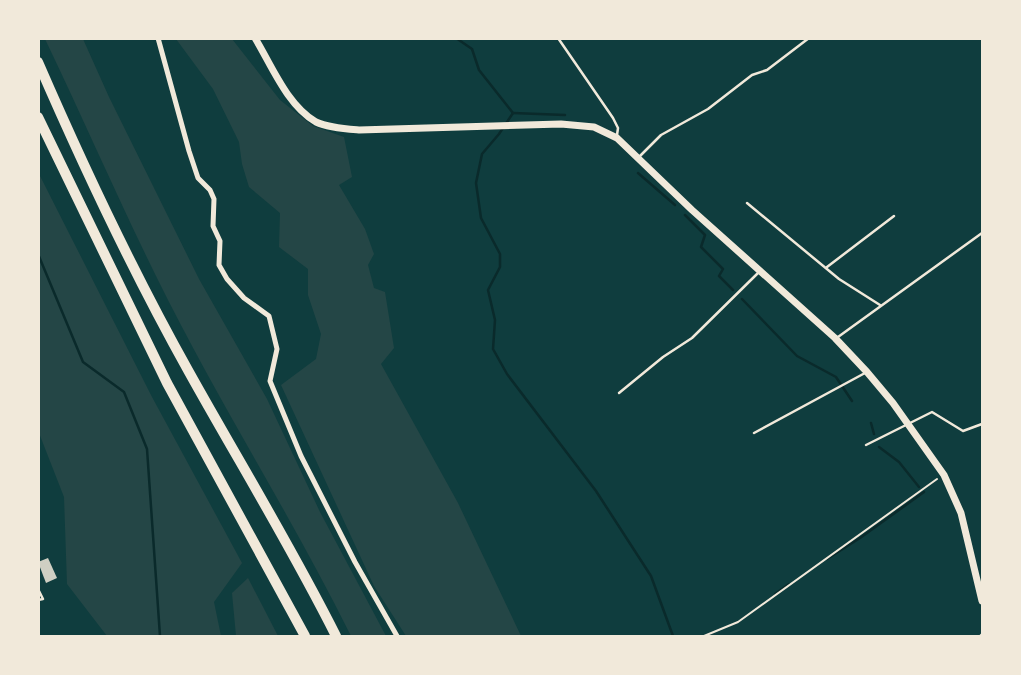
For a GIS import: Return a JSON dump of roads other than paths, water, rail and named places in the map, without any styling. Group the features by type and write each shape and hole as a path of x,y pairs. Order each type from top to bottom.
{"highway":[{"path":"38,62 85,172 181,357 310,584 335,636"},
{"path":"38,117 167,383 305,636"}],"street":[{"path":"158,38 188,151 198,178 210,190 214,199 213,226 220,241 219,265 244,298 269,316 277,349 270,381 301,456 397,636"},
{"path":"255,38 295,104 317,122 338,128 359,130 508,123 582,125 606,131 617,138 692,210 835,338 867,372 944,474 961,513 982,601"}],"lane":[{"path":"558,38 613,118 618,128 617,138"},
{"path":"639,157 660,135 708,109 752,75 767,70 809,38"},
{"path":"747,202 826,268 880,305"},
{"path":"826,268 894,216"},
{"path":"835,338 982,233"},
{"path":"619,393 663,357 692,338 761,271"},
{"path":"754,433 867,372"},
{"path":"866,445 909,426 932,412 963,431 982,425"},
{"path":"38,589 43,599 38,600"}],"waterway":[{"path":"456,38 472,49 479,70 513,113 482,154 476,183 481,218 500,254 500,267 488,290 495,320 493,349 507,374 596,491 651,576 673,636"},
{"path":"513,113 565,115"},
{"path":"638,173 675,205"},
{"path":"685,215 705,235 701,247 723,269 719,276 733,290"},
{"path":"38,254 83,362 124,392 147,449 160,636"},
{"path":"742,299 797,356 836,377 852,401"},
{"path":"871,423 874,434"},
{"path":"879,447 899,462 919,487"},
{"path":"827,559 924,492"},
{"path":"775,594 789,584"}]}
